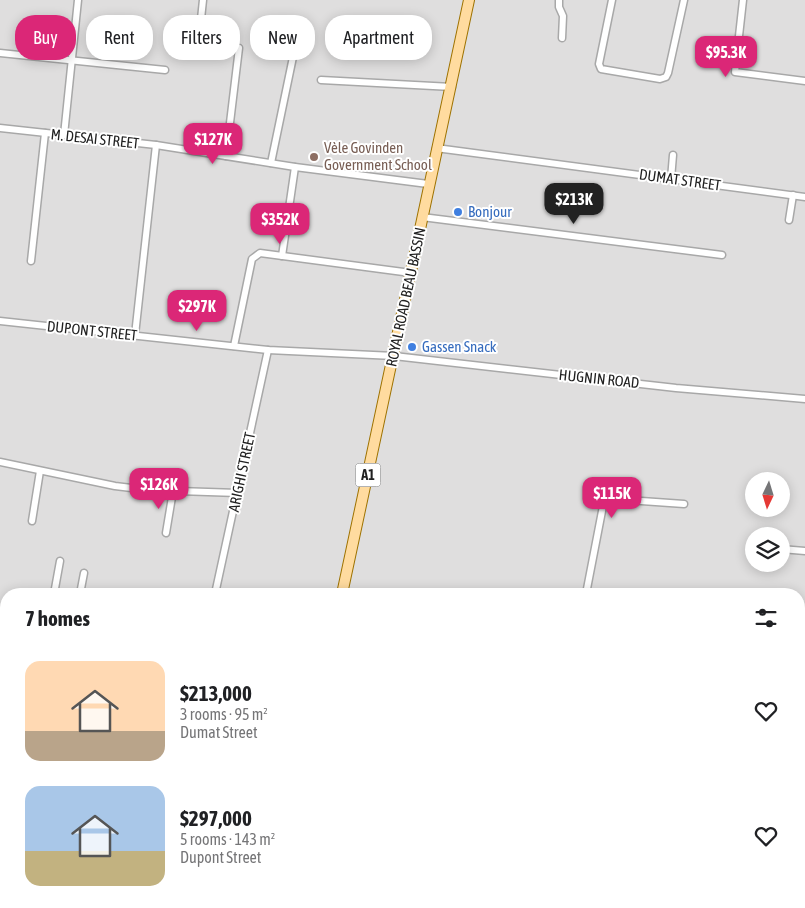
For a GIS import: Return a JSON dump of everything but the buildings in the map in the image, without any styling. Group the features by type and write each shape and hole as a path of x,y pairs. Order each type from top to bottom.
{"main road":[{"name":"ROYAL ROAD BEAU BASSIN","path":"343,588 394,356 428,184 452,87 469,0"}],"street":[{"path":"64,135 78,0"},
{"path":"202,15 203,0"},
{"path":"559,0 559,7 564,16 562,38"},
{"path":"612,0 600,64 601,69 660,79 666,77 668,73 684,0"},
{"path":"743,0 735,72 805,81"},
{"path":"0,53 71,62 165,70"},
{"path":"226,156 238,60"},
{"path":"271,164 293,60"},
{"path":"321,80 452,87"},
{"name":"M. DESAI STREET","path":"0,128 156,145 271,164 428,184"},
{"path":"32,261 45,133"},
{"path":"135,336 156,145"},
{"name":"DUMAT STREET","path":"436,148 805,197"},
{"path":"671,179 673,155"},
{"path":"282,256 295,167"},
{"path":"789,220 793,195"},
{"path":"422,217 722,255"},
{"path":"234,346 252,259 260,253 411,273"},
{"name":"DUPONT STREET","path":"0,321 268,350 394,356"},
{"name":"ARIGHI STREET","path":"216,588 268,350"},
{"name":"HUGNIN ROAD","path":"394,356 666,387 805,399"},
{"path":"0,462 115,486 173,491 238,493"},
{"path":"32,521 40,471"},
{"path":"166,532 173,491"},
{"path":"587,588 603,506 607,501 613,499 684,504"},
{"path":"790,550 805,551"},
{"path":"55,588 60,561"},
{"path":"81,588 84,573"}],"shaded area":[{"path":"0,0 805,0 805,588 0,588"}],"place":[{"name":"Vèle Govinden Government School","path":"314,157"},
{"name":"Bonjour","path":"458,212"},
{"name":"Gassen Snack","path":"412,347"}]}
